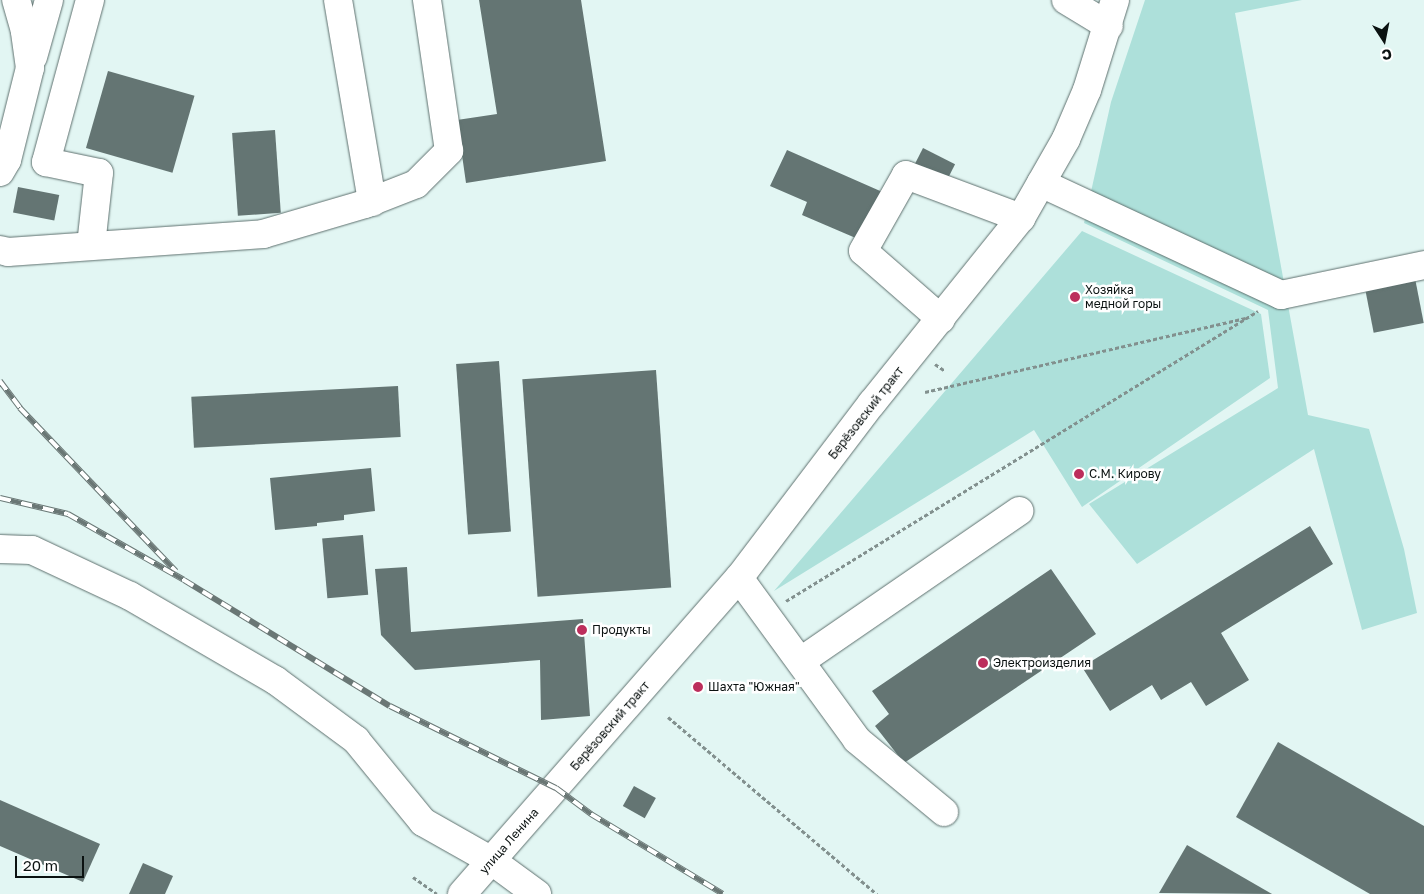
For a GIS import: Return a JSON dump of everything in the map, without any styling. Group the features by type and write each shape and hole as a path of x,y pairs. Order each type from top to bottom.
{"main road":[{"path":"16,0 25,31 30,68"},
{"path":"0,172 7,160 49,0"},
{"path":"90,0 46,162 98,173 91,246"},
{"path":"338,0 372,202"},
{"path":"0,250 8,252 263,234 372,202 416,184 449,151 427,0"},
{"path":"1066,0 1109,26"},
{"name":"Берёзовский тракт","path":"556,788 739,578 1021,218 1066,139 1109,26 1115,0"},
{"path":"941,319 863,251 906,175 1021,218"},
{"path":"1041,183 1281,295 1424,265"},
{"path":"801,660 1019,511"},
{"path":"0,549 32,550 121,592 275,680 356,740 423,822 492,861 537,894"},
{"path":"739,578 758,600 857,740 944,812"},
{"name":"улица Ленина","path":"462,894 556,788"}],"path":[{"path":"758,600 786,601 1249,317 1281,295"},
{"path":"925,392 1249,317"},
{"path":"668,717 877,894"},
{"path":"414,878 437,894"}],"shaded area":[{"path":"1145,0 1302,0 1235,13 1308,415 1369,429 1404,549 1417,613 1362,630 1314,449 1137,564 1089,504 1278,388 1268,310 1084,223 1111,102"},
{"path":"1082,231 1261,314 1270,378 1082,507 1034,430 774,591"}],"building":[{"path":"479,0 581,0 606,161 466,183 457,120 497,114"},
{"path":"108,71 195,96 172,173 86,148"},
{"path":"275,130 281,213 238,216 232,133"},
{"path":"923,148 955,164 946,183 913,167"},
{"path":"787,150 887,194 865,242 802,215 807,202 770,186"},
{"path":"18,187 59,195 54,221 13,213"},
{"path":"1414,273 1424,323 1374,333 1364,283"},
{"path":"499,361 511,532 468,535 456,364"},
{"path":"656,370 671,587 538,597 522,379"},
{"path":"398,386 401,437 194,448 191,397"},
{"path":"371,468 375,511 344,515 344,520 317,523 317,526 275,530 270,478"},
{"path":"1310,526 1333,564 1221,633 1249,680 1206,706 1191,682 1161,700 1152,685 1110,711 1082,667"},
{"path":"363,535 368,595 327,598 322,539"},
{"path":"407,567 411,632 583,619 590,716 541,720 540,660 415,670 381,635 375,569"},
{"name":"Электроизделия","path":"1051,569 1096,634 904,763 875,726 889,714 872,691"},
{"path":"1278,742 1424,826 1424,894 1370,894 1236,817"},
{"path":"634,786 656,798 645,818 623,806"},
{"path":"0,800 100,844 83,882 0,846"},
{"path":"1187,845 1272,894 1159,893"},
{"path":"143,863 173,876 165,894 129,894"}],"railway":[{"path":"0,381 20,408 176,571"},
{"path":"0,498 68,514 184,580 390,706 556,788 591,814 723,894"}],"place":[{"name":"Хозяйка медной горы","path":"1075,297"},
{"name":"С.М. Кирову","path":"1079,474"},
{"name":"Продукты","path":"582,630"},
{"name":"Электроизделия","path":"983,663"},
{"name":"Шахта \"Южная\"","path":"698,687"}]}
